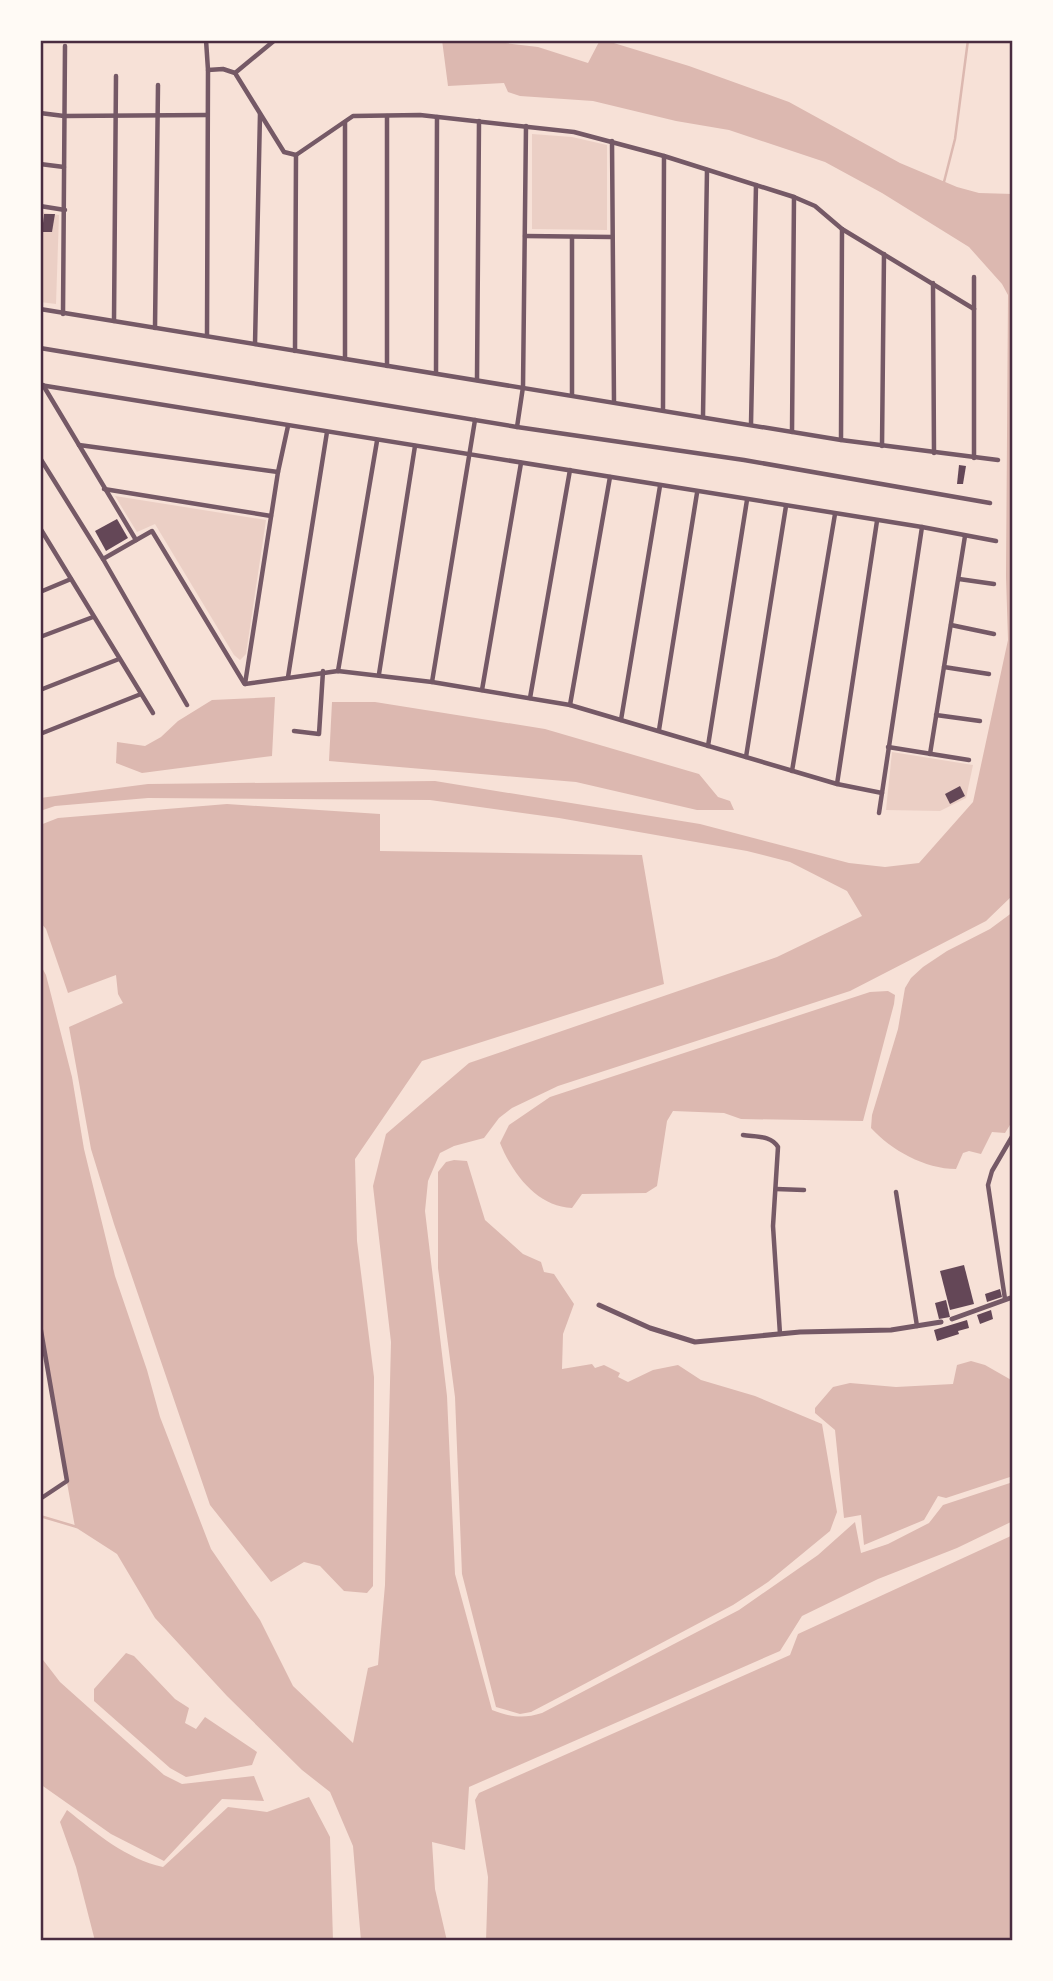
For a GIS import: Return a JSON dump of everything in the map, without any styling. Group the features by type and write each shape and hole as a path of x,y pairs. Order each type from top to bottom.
{"street":[{"path":"206,40 206,336"},
{"path":"235,73 275,40"},
{"path":"63,314 65,46"},
{"path":"208,70 223,69 235,73 284,152 296,155 353,116 437,117 574,132 664,156 815,206 842,229 974,309"},
{"path":"114,321 116,76"},
{"path":"155,328 158,85"},
{"path":"40,113 64,116 207,115"},
{"path":"255,344 260,113"},
{"path":"387,116 387,366"},
{"path":"436,373 437,117"},
{"path":"477,380 480,121"},
{"path":"345,122 345,359"},
{"path":"517,428 523,387 526,126"},
{"path":"612,141 614,402"},
{"path":"295,351 296,155"},
{"path":"663,410 664,156"},
{"path":"40,164 65,167"},
{"path":"703,416 707,170"},
{"path":"751,424 756,185"},
{"path":"792,432 794,197"},
{"path":"40,206 65,210"},
{"path":"841,440 842,229"},
{"path":"525,236 612,237"},
{"path":"572,237 572,395"},
{"path":"882,446 884,254"},
{"path":"974,278 974,458"},
{"path":"933,283 934,453"},
{"path":"40,309 841,440 998,460"},
{"path":"40,348 517,428 744,460 990,503"},
{"path":"41,385 996,541"},
{"path":"41,385 136,540"},
{"path":"432,682 475,421"},
{"path":"245,684 278,472 288,426"},
{"path":"288,677 327,432"},
{"path":"338,671 377,440"},
{"path":"79,445 278,472"},
{"path":"379,674 415,446"},
{"path":"40,458 103,559 187,705"},
{"path":"482,690 521,463"},
{"path":"530,698 570,470"},
{"path":"570,705 610,477"},
{"path":"621,720 660,486"},
{"path":"104,489 271,516"},
{"path":"659,730 698,492"},
{"path":"708,746 747,500"},
{"path":"746,757 786,506"},
{"path":"792,771 835,514"},
{"path":"837,785 877,521"},
{"path":"879,813 922,527"},
{"path":"40,528 43,537 153,713"},
{"path":"103,559 152,531 245,684"},
{"path":"930,754 965,536"},
{"path":"40,592 71,579"},
{"path":"959,579 994,584"},
{"path":"40,637 93,617"},
{"path":"951,625 994,634"},
{"path":"40,690 119,659"},
{"path":"944,667 989,674"},
{"path":"294,731 319,734 323,671"},
{"path":"245,684 338,671 379,674 530,698 570,705 659,730 837,785 882,793"},
{"path":"40,734 141,694"},
{"path":"936,715 980,722"},
{"path":"888,747 969,760"},
{"path":"743,1135 768,1138 778,1147 774,1226 780,1334"},
{"path":"1005,1299 988,1185 992,1171 1013,1135"},
{"path":"776,1189 804,1190"},
{"path":"896,1192 917,1327"},
{"path":"952,1319 1013,1297"},
{"path":"599,1305 650,1328 695,1342 780,1334 891,1330 941,1322"},
{"path":"40,1325 67,1481 40,1499"}],"shaded area":[{"path":"442,40 480,40 538,47 588,63 600,40 604,40 689,66 789,102 900,163 957,187 979,193 1013,194 1013,895 986,921 850,991 558,1086 512,1108 499,1118 484,1138 454,1146 440,1153 428,1181 425,1211 447,1396 455,1574 492,1710 517,1716 542,1713 739,1610 818,1555 855,1522 861,1553 888,1544 929,1523 943,1505 1013,1482 1013,1521 957,1548 878,1579 802,1616 780,1651 469,1787 465,1850 432,1842 435,1889 447,1941 361,1941 353,1846 330,1792 302,1770 227,1696 155,1618 117,1554 75,1527 40,1333 40,964 46,975 72,1077 84,1149 115,1276 160,1417 211,1549 260,1620 293,1686 353,1743 368,1668 378,1665 385,1585 391,1342 373,1186 386,1134 469,1063 777,957 862,916 847,891 790,862 747,851 559,818 430,800 148,798 55,806 40,811 40,798 148,784 435,781 700,824 849,863 885,867 919,863 973,802 1008,640 1008,295 1002,284 969,247 882,193 825,162 729,130 676,121 593,101 520,96 508,92 504,83 448,86"},
{"path":"532,134 572,137 607,145 607,230 532,229"},
{"path":"40,212 59,215 56,304 40,302"},
{"path":"115,496 266,520 246,654 240,660 234,655 155,524 137,532"},
{"path":"275,697 272,756 142,773 116,763 117,742 145,746 212,700"},
{"path":"332,702 375,702 545,729 699,774 718,797 730,801 734,810 697,810 576,782 329,761"},
{"path":"892,752 973,765 966,798 940,811 886,810"},
{"path":"227,804 380,814 380,851 642,855 664,984 422,1061 355,1159 357,1241 374,1377 373,1586 367,1593 344,1591 320,1566 304,1562 271,1582 210,1505 91,1149 69,1027 123,1003 118,994 116,975 68,993 46,929 40,922 40,825 58,818"},
{"path":"1013,912 1013,1120 1005,1133 992,1132 981,1154 969,1151 963,1153 956,1169 932,1166 899,1151 871,1128 872,1115 898,1029 905,988 923,967 990,929"},
{"path":"888,991 895,995 894,1004 863,1121 741,1119 724,1113 673,1111 667,1121 657,1186 646,1193 582,1194 572,1208 548,1202 527,1186 511,1166 500,1143 509,1125 550,1097 870,992"},
{"path":"467,1161 485,1220 523,1254 541,1262 544,1272 554,1274 574,1304 563,1334 562,1369 592,1364 595,1368 604,1365 620,1373 618,1377 628,1382 653,1370 678,1365 701,1380 755,1396 822,1424 837,1512 830,1531 768,1582 733,1605 531,1712 520,1714 496,1707 462,1574 455,1397 438,1268 438,1172 446,1162"},
{"path":"971,1361 985,1365 1013,1381 1013,1476 946,1498 938,1496 924,1520 864,1545 861,1515 844,1518 835,1430 815,1413 815,1408 833,1387 850,1383 896,1387 953,1384 957,1365"},
{"path":"1013,1535 1013,1941 486,1941 488,1877 475,1800 479,1793 790,1655 798,1634"},
{"path":"126,1653 134,1656 175,1699 189,1708 185,1723 196,1729 205,1717 257,1752 252,1765 186,1777 170,1768 94,1701 94,1689"},
{"path":"40,1656 60,1682 164,1775 182,1784 254,1776 264,1801 222,1799 164,1861 111,1834 40,1784"},
{"path":"309,1797 330,1837 333,1941 95,1941 76,1867 60,1822 67,1810 124,1852 163,1867 228,1807 267,1812"}],"building":[{"path":"44,214 55,214 52,232 42,232"},
{"path":"959,465 966,466 963,484 957,484"},
{"path":"117,519 128,538 106,551 95,531"},
{"path":"960,786 965,796 950,804 945,794"},
{"path":"964,1265 974,1304 950,1310 940,1271"},
{"path":"1000,1289 1002,1297 987,1302 985,1294"},
{"path":"946,1300 950,1317 939,1319 935,1303"},
{"path":"991,1310 993,1319 980,1324 977,1315"},
{"path":"967,1320 969,1328 937,1341 934,1330"}],"waterway":[{"path":"944,182 955,139 968,40"},
{"path":"40,1516 77,1527"}]}
